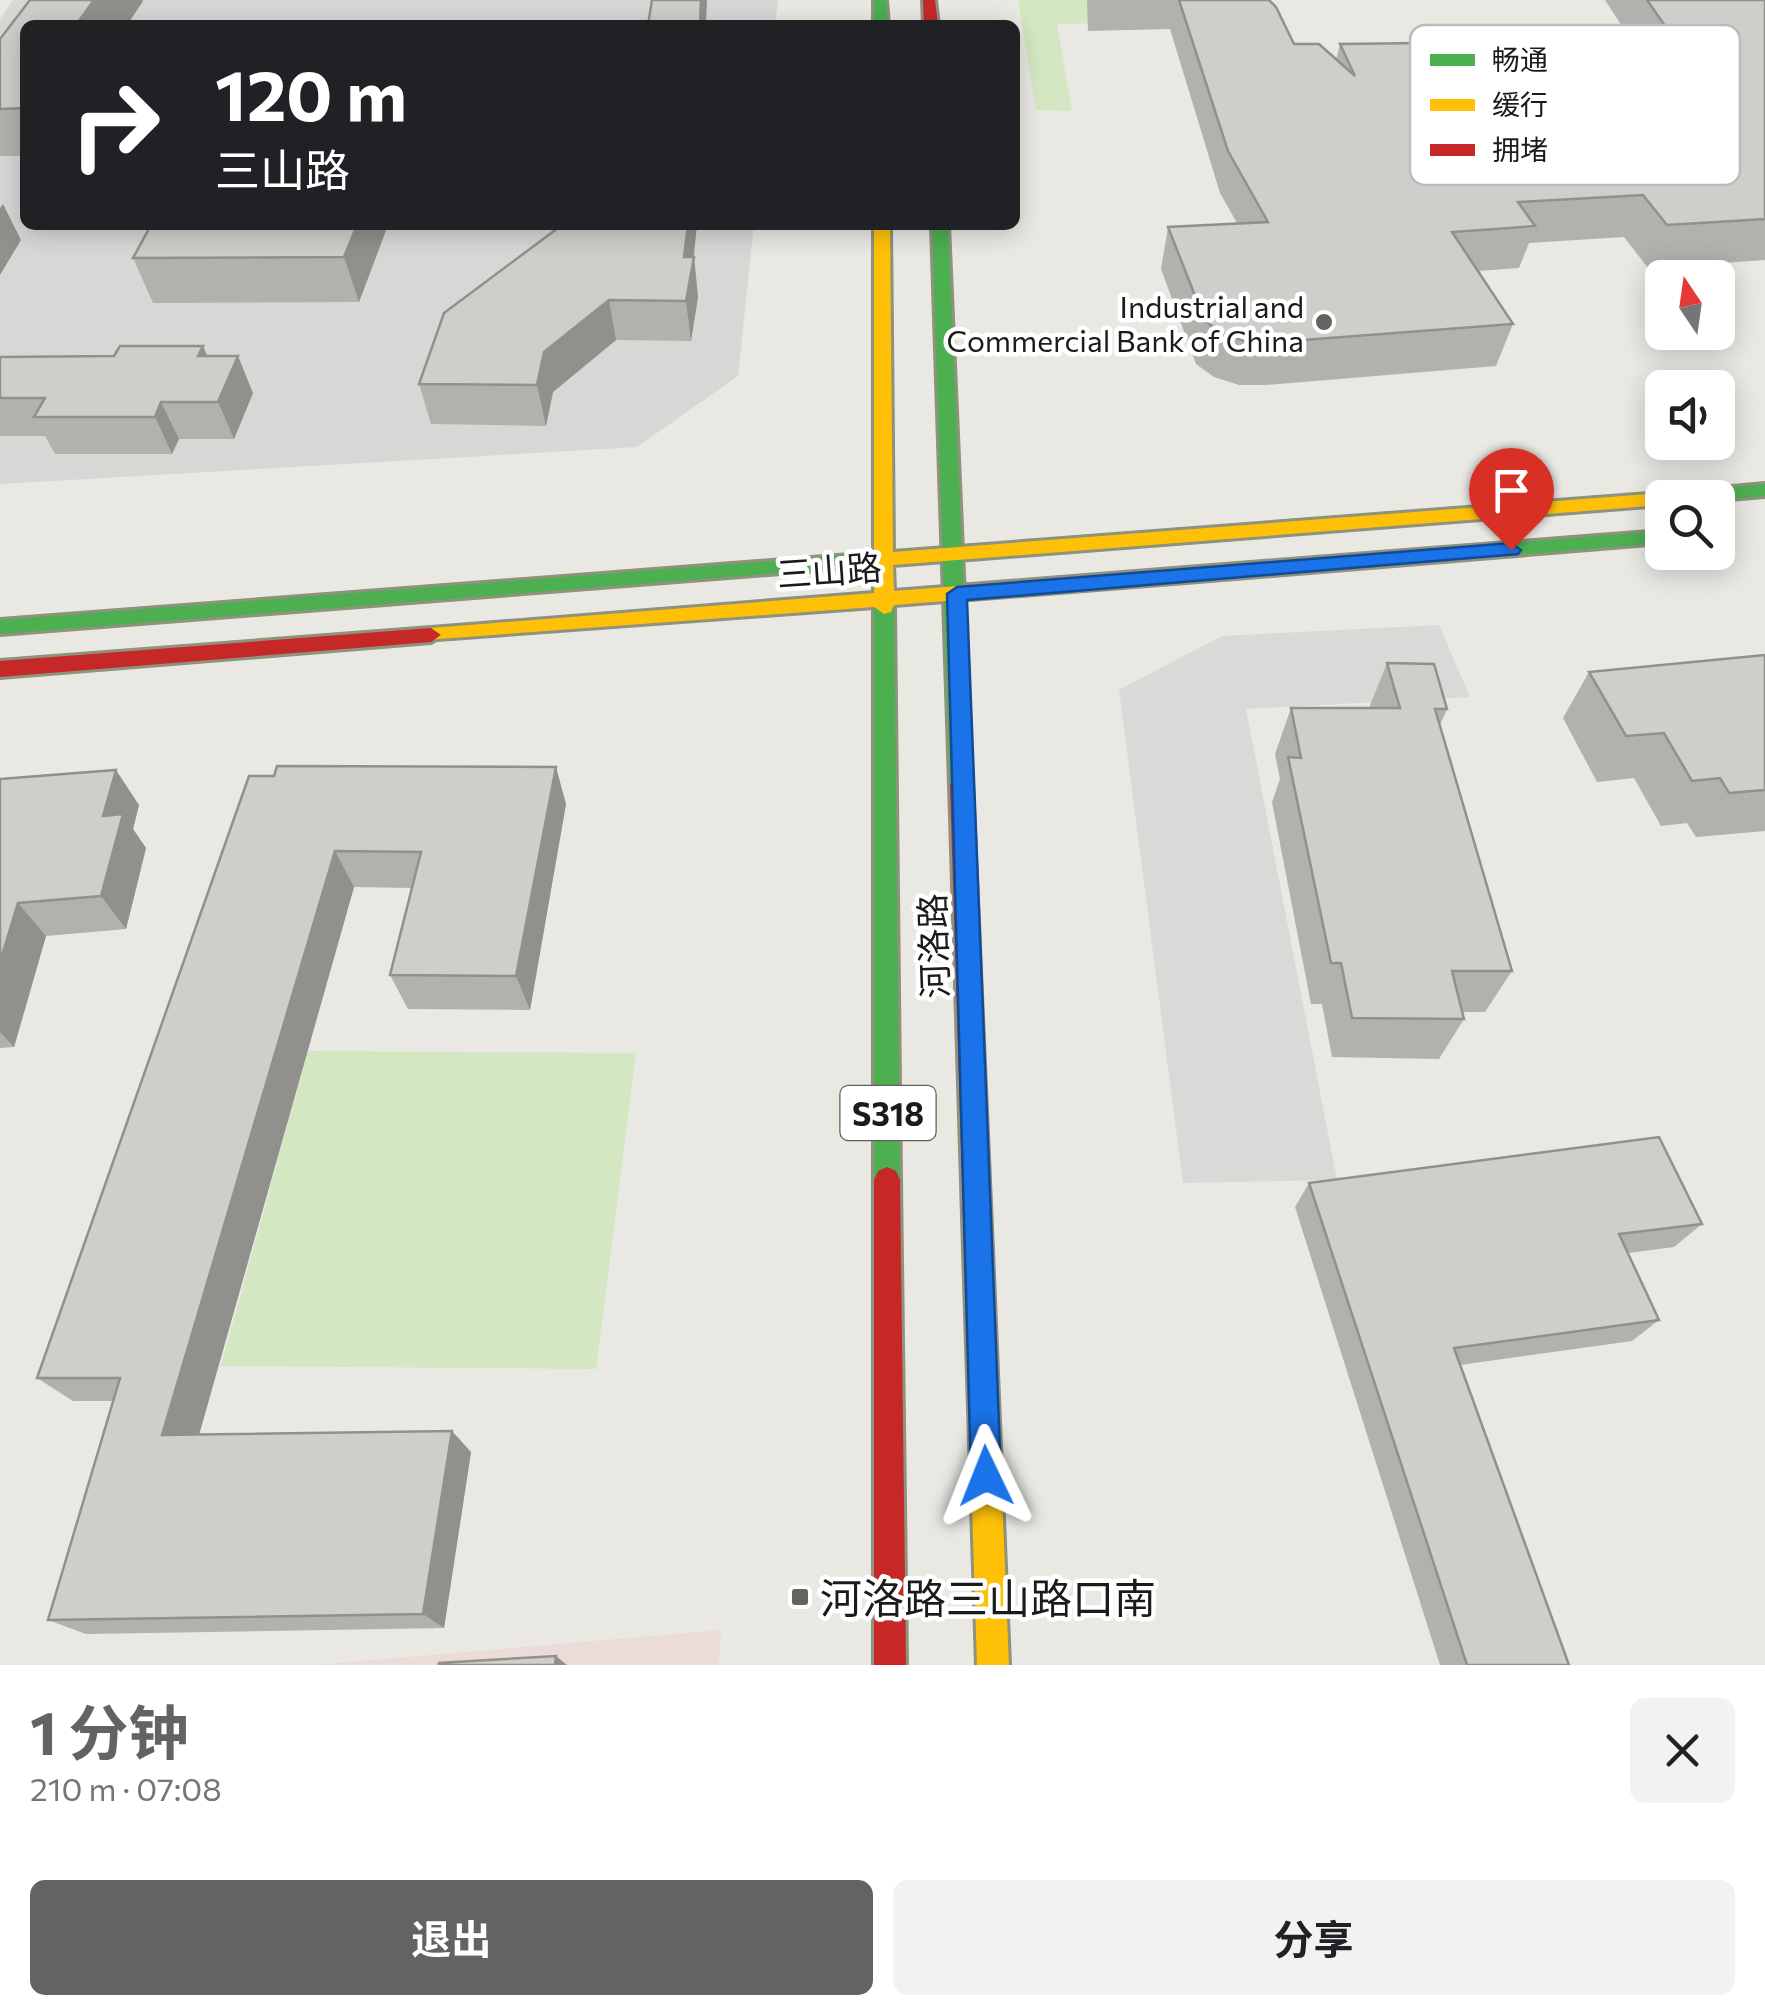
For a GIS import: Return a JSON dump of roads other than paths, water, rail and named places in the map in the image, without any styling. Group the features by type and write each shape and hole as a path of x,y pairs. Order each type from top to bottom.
{"street":[{"name":"河洛路","path":"882,230 890,1665"},
{"name":"河洛路","path":"940,230 957,594 994,1665"},
{"path":"1735,493 1765,490"},
{"name":"三山路","path":"0,627 1645,499"},
{"name":"三山路","path":"0,669 1645,538"}],"place":[{"name":"Industrial and Commercial Bank of China","path":"1324,322"},
{"name":"河洛路三山路口南","path":"800,1597"}]}
